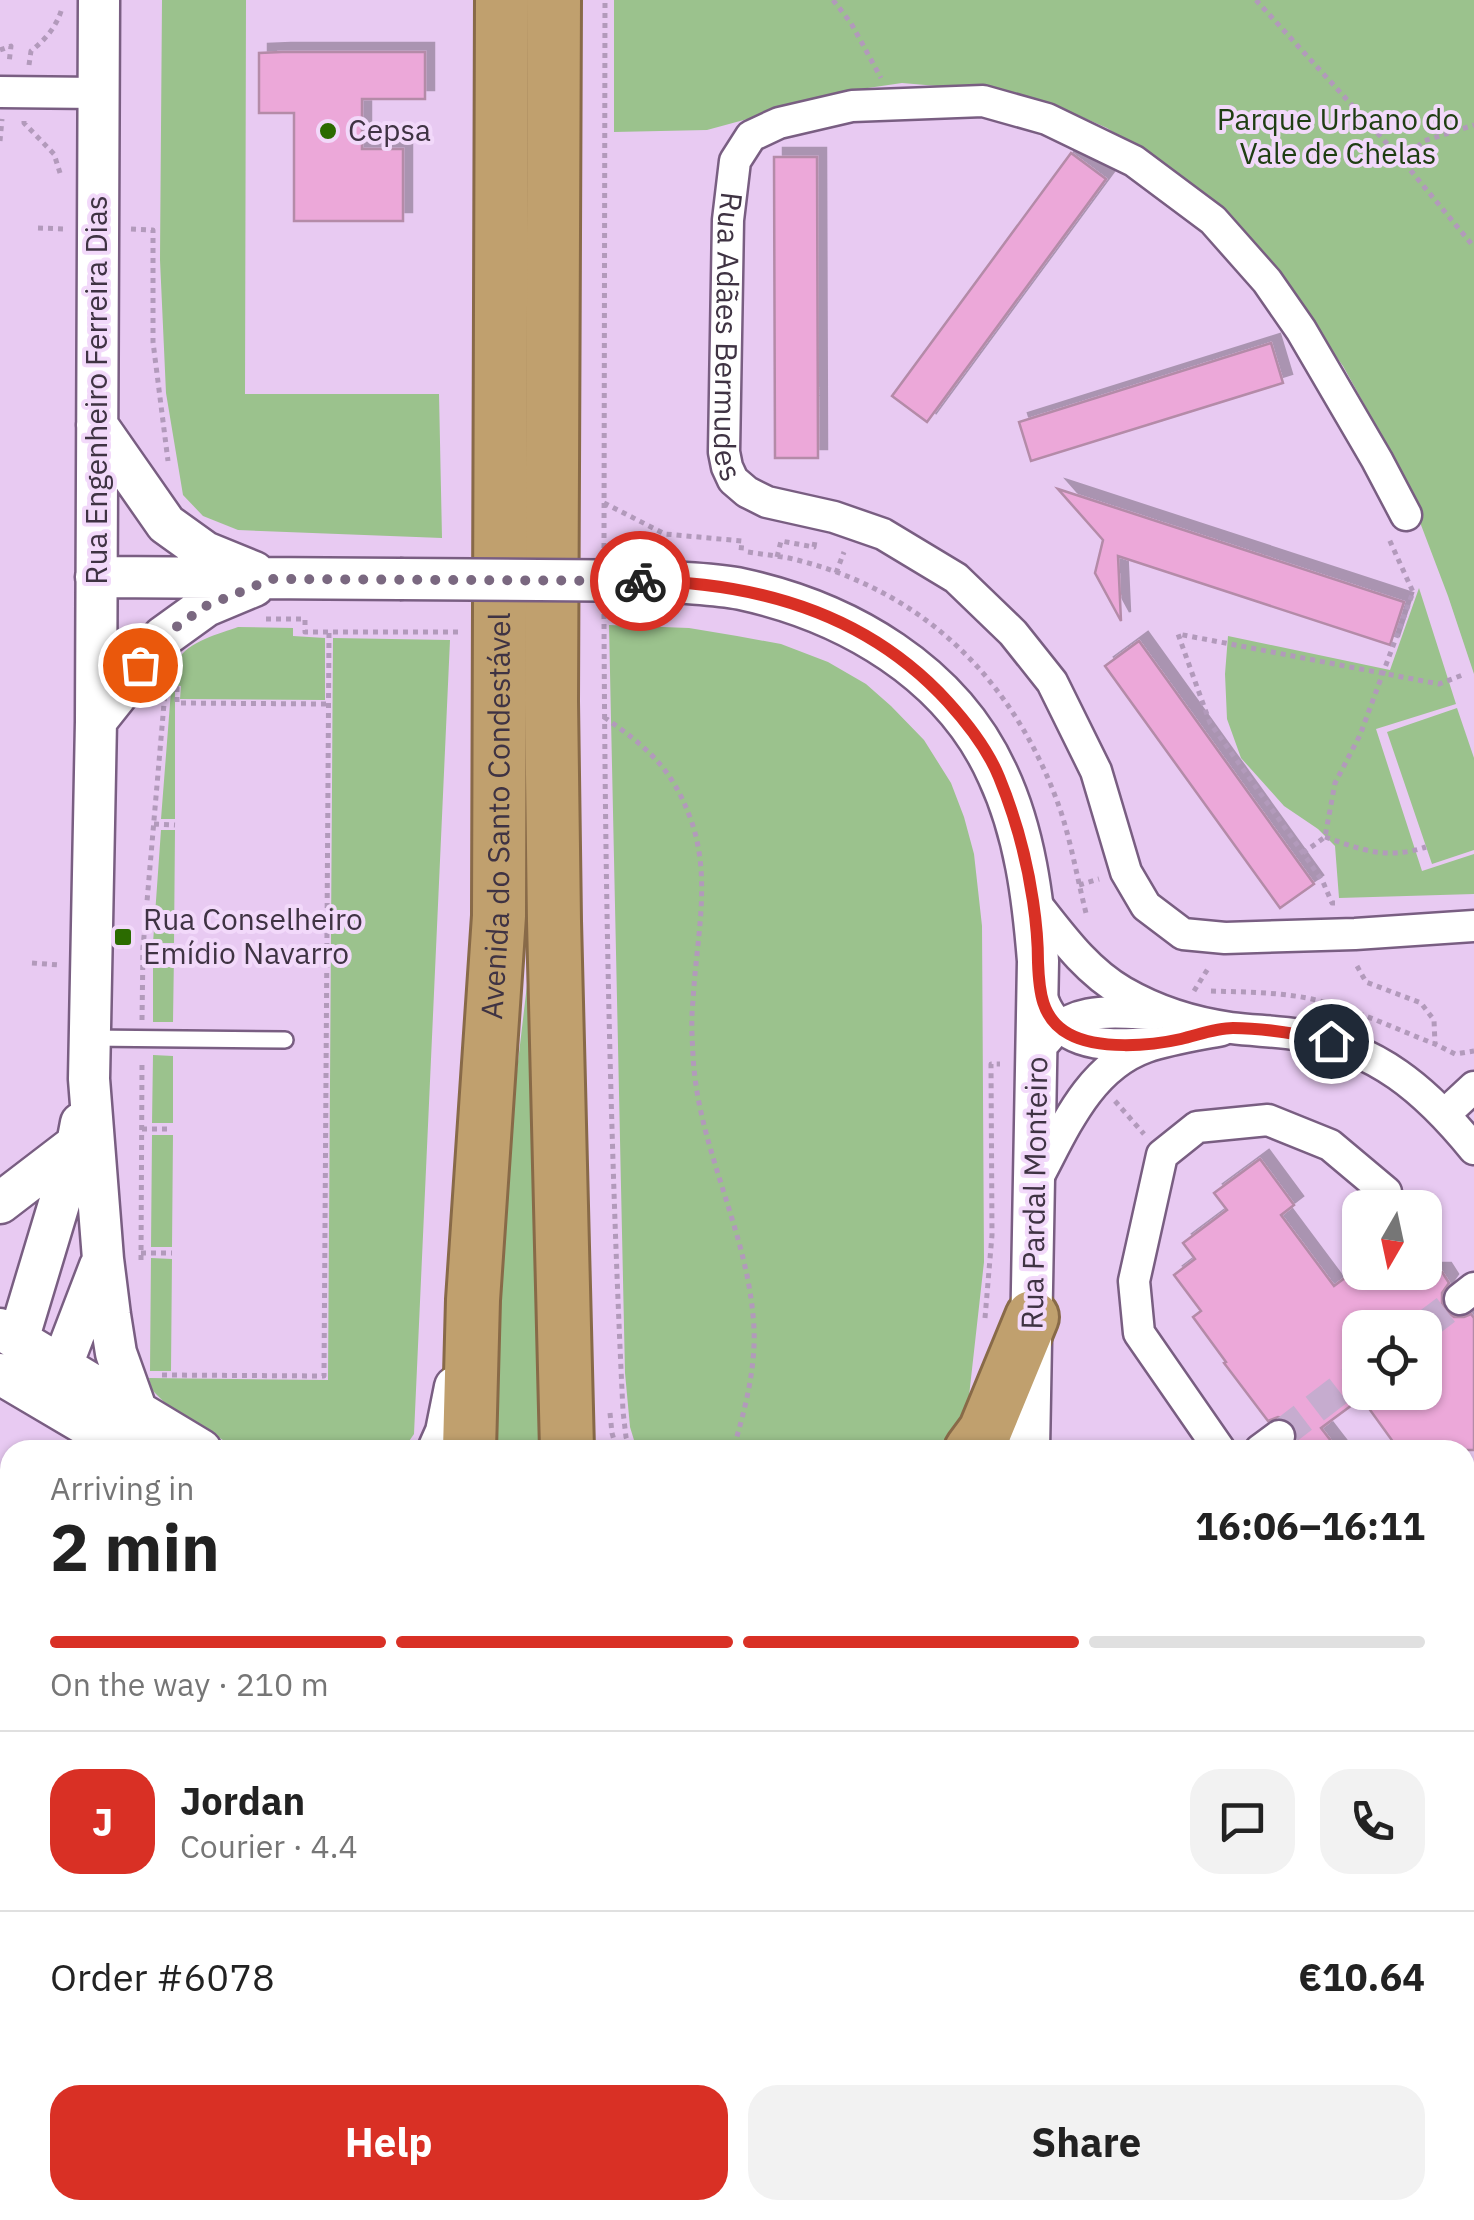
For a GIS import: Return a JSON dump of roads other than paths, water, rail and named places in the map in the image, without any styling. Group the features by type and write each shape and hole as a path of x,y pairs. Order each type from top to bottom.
{"highway":[{"name":"Avenida do Santo Condestável","path":"469,1440 473,1300 500,916 502,0"},
{"name":"Avenida do Santo Condestável","path":"554,0 551,701 567,1440"},
{"path":"562,1258 598,1440"},
{"path":"978,1440 984,1430 1008,1324"}],"street":[{"name":"Rua Engenheiro Ferreira Dias","path":"26,1364 78,1144 89,1080 96,721 100,0"},
{"path":"0,92 99,92"},
{"name":"Rua Adães Bermudes","path":"1395,520 1377,460 1301,330 1267,281 1213,220 1134,161 1047,119 983,101 852,106 779,124 751,136 735,161 728,220 724,452 733,480 767,502 834,517 883,534 956,578 1013,633 1052,682 1096,771 1126,872 1146,906 1183,934 1225,938 1474,926"},
{"path":"97,424 166,524 206,552 272,579"},
{"name":"Rua Pardal Monteiro","path":"96,578 665,581 737,588 788,601 839,621 884,645 924,676 967,722 998,774 1020,838 1033,900 1038,1066 1018,1181 1008,1324 1027,1440"},
{"path":"96,721 162,637 206,606 272,579"},
{"path":"1033,900 1074,951 1101,976 1131,996 1173,1015"},
{"path":"1038,985 1043,1004 1058,1026"},
{"path":"1038,1066 1041,1051 1058,1026 1091,1012 1173,1015 1230,1028 1297,1034 1331,1041 1390,1069 1445,1114 1474,1149"},
{"path":"1018,1181 1096,1081 1145,1048 1173,1015"},
{"name":"Rua Engenheiro Ferreira Dias","path":"26,1364 122,1256 89,1080"},
{"path":"1445,1114 1474,1087"},
{"path":"1213,1440 1138,1333 1134,1282 1162,1155 1198,1128 1268,1120 1330,1145 1384,1190"},
{"path":"0,1203 78,1144"},
{"path":"122,1256 116,1353 136,1409"},
{"path":"442,1440 473,1300"},
{"path":"26,1364 136,1409 185,1440"},
{"path":"26,1364 117,1440"}],"lane":[{"path":"90,1038 285,1040"}],"tunnel":[{"path":"1442,1313 1460,1299"},
{"path":"1279,1436 1342,1388"}],"place":[{"name":"Cepsa","path":"328,131"},
{"name":"Rua Conselheiro Emídio Navarro","path":"123,937"}],"park label":[{"name":"Parque Urbano do Vale de Chelas","path":"1338,137"}]}
